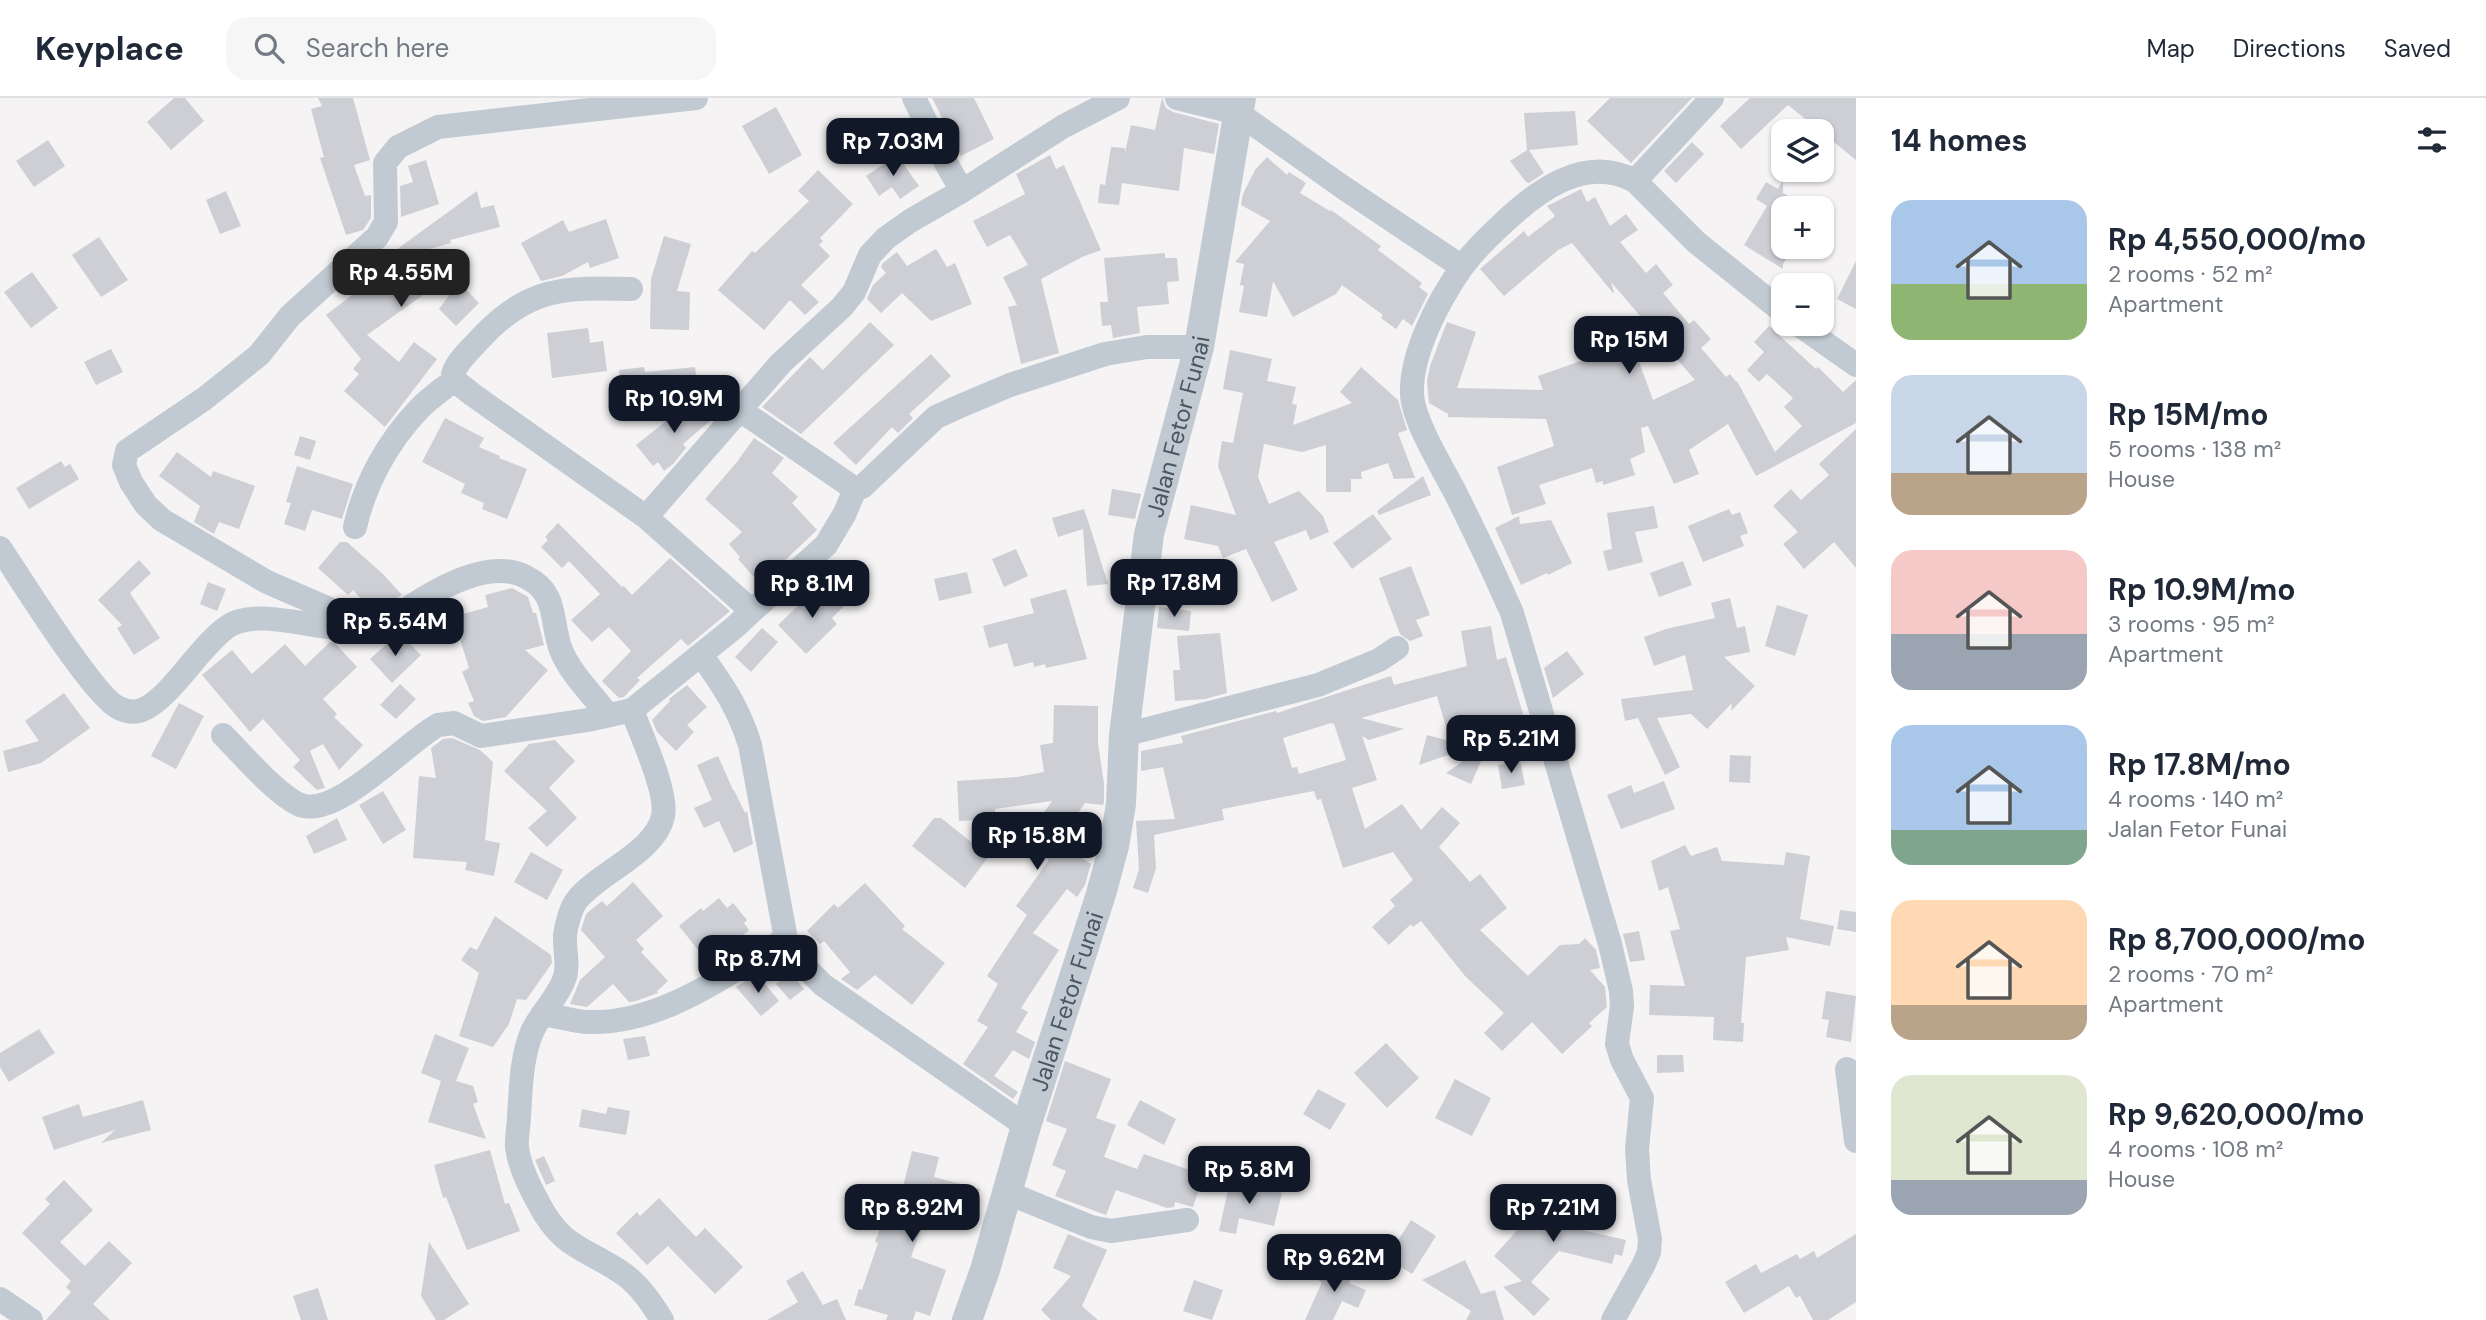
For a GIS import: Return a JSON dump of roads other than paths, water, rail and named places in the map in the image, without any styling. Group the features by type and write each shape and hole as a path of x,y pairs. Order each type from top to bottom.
{"street":[{"path":"349,629 334,611 267,583 162,520 146,505 131,482 124,465 127,451 204,399 259,355 290,316 377,237 386,222 385,163 398,147 439,127 696,98"},
{"path":"914,98 962,191"},
{"path":"646,517 781,363 842,307 854,292 876,246 910,220 962,191 1065,126 1118,98"},
{"path":"1177,98 1240,105 1299,158 1462,267"},
{"path":"1635,181 1712,98"},
{"name":"Jalan Fetor Funai","path":"967,1320 985,1270 1026,1126 1114,846 1121,804 1124,735 1149,534 1199,347 1240,105"},
{"path":"1613,1320 1643,1266 1649,1252 1650,1239 1639,1180 1637,1149 1642,1098 1622,1060 1617,1044 1622,1006 1621,991 1610,944 1512,613 1496,574 1432,447 1412,398 1414,376 1422,342 1433,317 1472,253 1523,203 1567,177 1604,172 1624,175 1635,181 1696,242 1771,302"},
{"path":"454,380 454,370 488,331 527,301 546,293 599,288 631,289"},
{"path":"1815,336 1856,365"},
{"path":"855,489 862,487 936,417 1010,385 1105,354 1147,347 1199,347"},
{"path":"454,380 646,517 752,611"},
{"path":"355,527 366,489 386,453 421,407 454,380"},
{"path":"740,410 855,489"},
{"path":"223,735 285,796 300,806 315,808 342,796 438,725 454,723 481,736 589,720 632,710 701,655 826,545 845,513 855,489"},
{"path":"0,548 90,679 107,700 118,708 134,712 146,708 210,640 230,625 267,617 312,626 349,629 376,626 394,619 414,604 477,573 506,571 527,577 545,593 555,618 561,650 607,714"},
{"path":"1124,735 1318,685 1379,660 1397,648"},
{"path":"701,655 742,718 750,745 786,939 794,956 823,985 1026,1126"},
{"path":"632,710 661,789 663,819 653,836 636,853 575,901 565,935 566,975 558,993 533,1031 524,1059 517,1147 538,1202 554,1229 574,1247 626,1276 644,1293 662,1320"},
{"path":"543,1014 585,1022 647,1014 677,1003 786,939"},
{"path":"1847,1069 1856,1141"},
{"path":"1008,1193 1091,1227 1111,1231 1186,1220"},
{"path":"0,1299 31,1320"}]}
